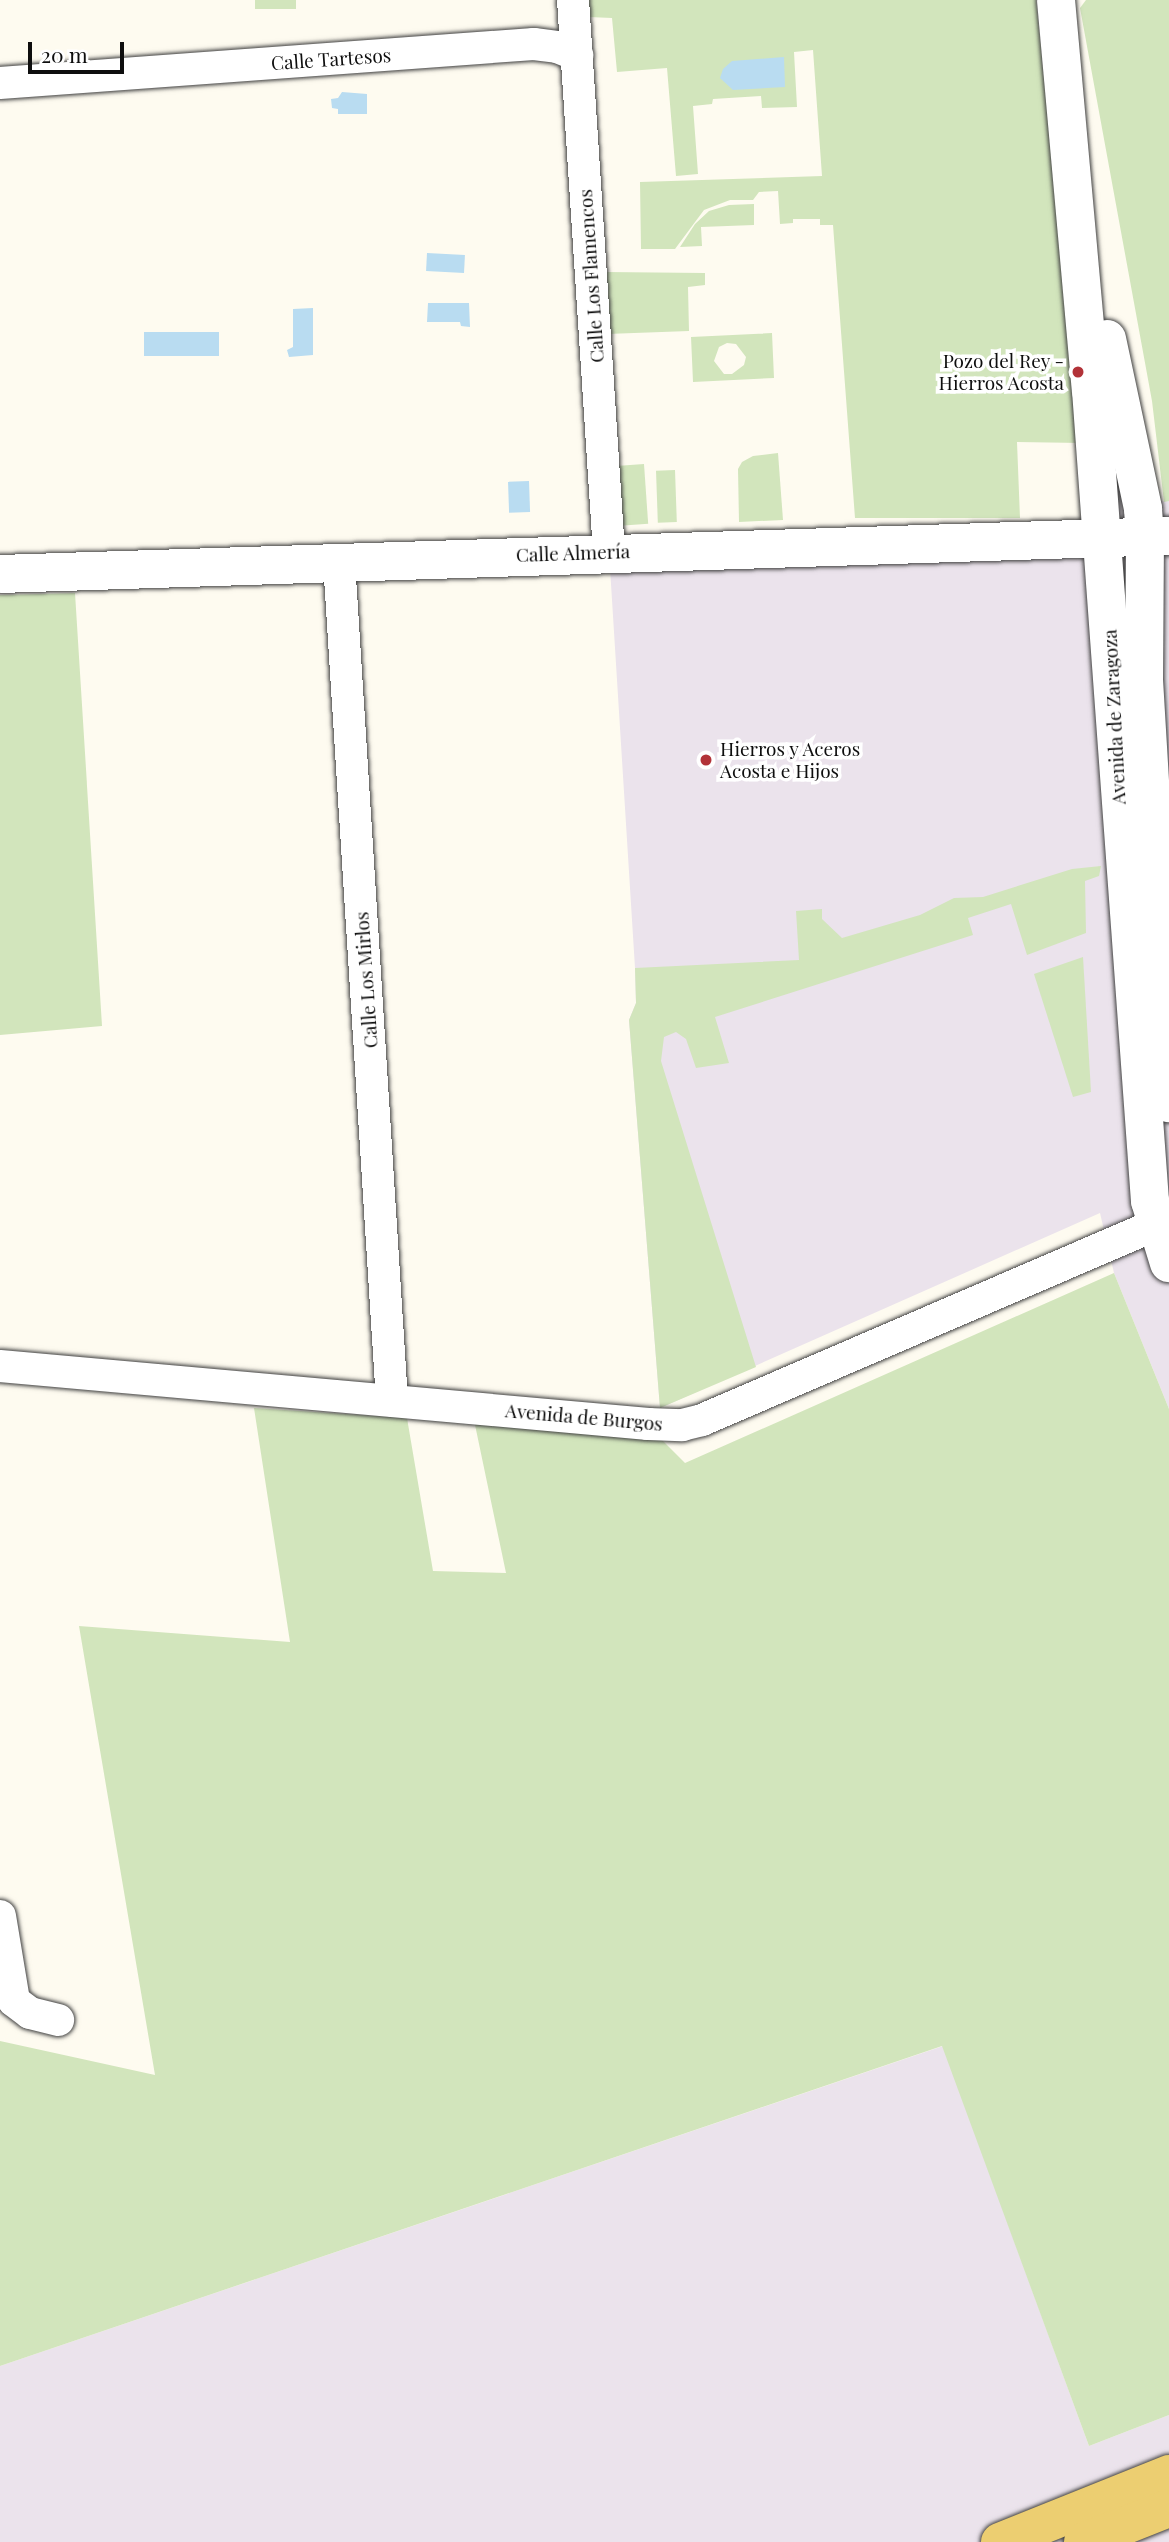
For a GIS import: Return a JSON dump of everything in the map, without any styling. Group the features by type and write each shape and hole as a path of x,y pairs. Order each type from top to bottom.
{"main road":[{"path":"1000,2542 1169,2474"},
{"path":"1083,2542 1169,2508"}],"street":[{"name":"Calle Los Flamencos","path":"573,0 609,552"},
{"name":"Avenida de Zaragoza","path":"1056,0 1091,390 1104,427 1115,514 1127,538 1144,680 1169,1103"},
{"name":"Calle Tartesos","path":"0,83 534,44 557,47 577,55"},
{"name":"Avenida de Zaragoza","path":"1072,167 1137,480 1127,538 1139,1068 1150,1201 1162,1222 1169,1263"},
{"name":"Calle Almería","path":"0,574 609,552 1127,538"},
{"name":"Calle Los Mirlos","path":"339,561 392,1400"},
{"name":"Avenida de Burgos","path":"0,1366 648,1424 692,1422 1162,1222"},
{"path":"0,1916 13,2001 30,2013 58,2020"}],"shaded area":[{"path":"1137,480 1141,502 1169,501 1169,1409 1114,1273 1100,1213 660,1408 629,1020 636,1003 635,968 609,552 1074,539 1110,485"},
{"path":"943,2046 1089,2446 1169,2415 1169,2542 0,2542 0,2366"}],"green space":[{"path":"255,0 296,0 296,9 255,9"},
{"path":"588,0 1036,0 1082,443 1017,442 1020,518 855,518 833,225 820,225 820,219 793,219 793,223 780,224 778,191 759,192 753,200 730,200 704,210 675,249 641,249 640,182 822,176 813,50 794,52 797,107 762,108 761,96 713,99 712,104 693,106 698,174 676,176 667,68 617,72 612,18 589,17"},
{"path":"1086,0 1169,0 1169,501 1164,502 1152,401 1080,8"},
{"path":"754,204 754,225 701,227 702,246 680,247 695,224 709,211 729,205"},
{"path":"606,272 705,273 705,285 688,287 689,331 607,334"},
{"path":"772,333 774,378 693,382 691,337","holes":["727,343 736,344 746,357 744,365 732,374 724,374 714,361 719,347"]},
{"path":"778,453 783,520 739,522 738,469 742,462 753,456"},
{"path":"644,464 648,524 620,526 616,466"},
{"path":"675,470 677,522 658,523 656,471"},
{"path":"75,593 102,1026 0,1035 0,595"},
{"path":"1101,866 1099,876 1085,881 1086,933 1027,955 1011,904 968,918 973,935 715,1017 729,1063 696,1068 686,1039 676,1032 664,1037 661,1061 756,1367 660,1408 629,1020 636,1003 635,968 799,960 796,911 822,909 822,919 842,938 920,915 954,898 983,897 1072,869"},
{"path":"1083,957 1091,1092 1073,1097 1034,974"},
{"path":"1114,1273 1169,1409 1169,2415 1089,2446 942,2046 0,2366 0,2041 155,2075 79,1626 290,1642 254,1408 407,1418 433,1571 506,1573 474,1420 660,1438 685,1463"}],"water":[{"path":"784,57 785,87 733,90 720,78 723,69 732,61"},
{"path":"342,92 367,94 367,114 338,114 338,109 332,108 331,99 338,98"},
{"path":"427,253 465,255 464,273 426,271"},
{"path":"428,303 469,303 470,327 461,326 460,322 427,322"},
{"path":"313,308 313,355 289,357 287,350 293,347 293,309"},
{"path":"144,332 219,332 219,356 144,356"},
{"path":"529,481 530,512 509,513 508,482"}],"place":[{"name":"Pozo del Rey - Hierros Acosta","path":"1078,372"},
{"name":"Hierros y Aceros Acosta e Hijos","path":"706,760"}]}
